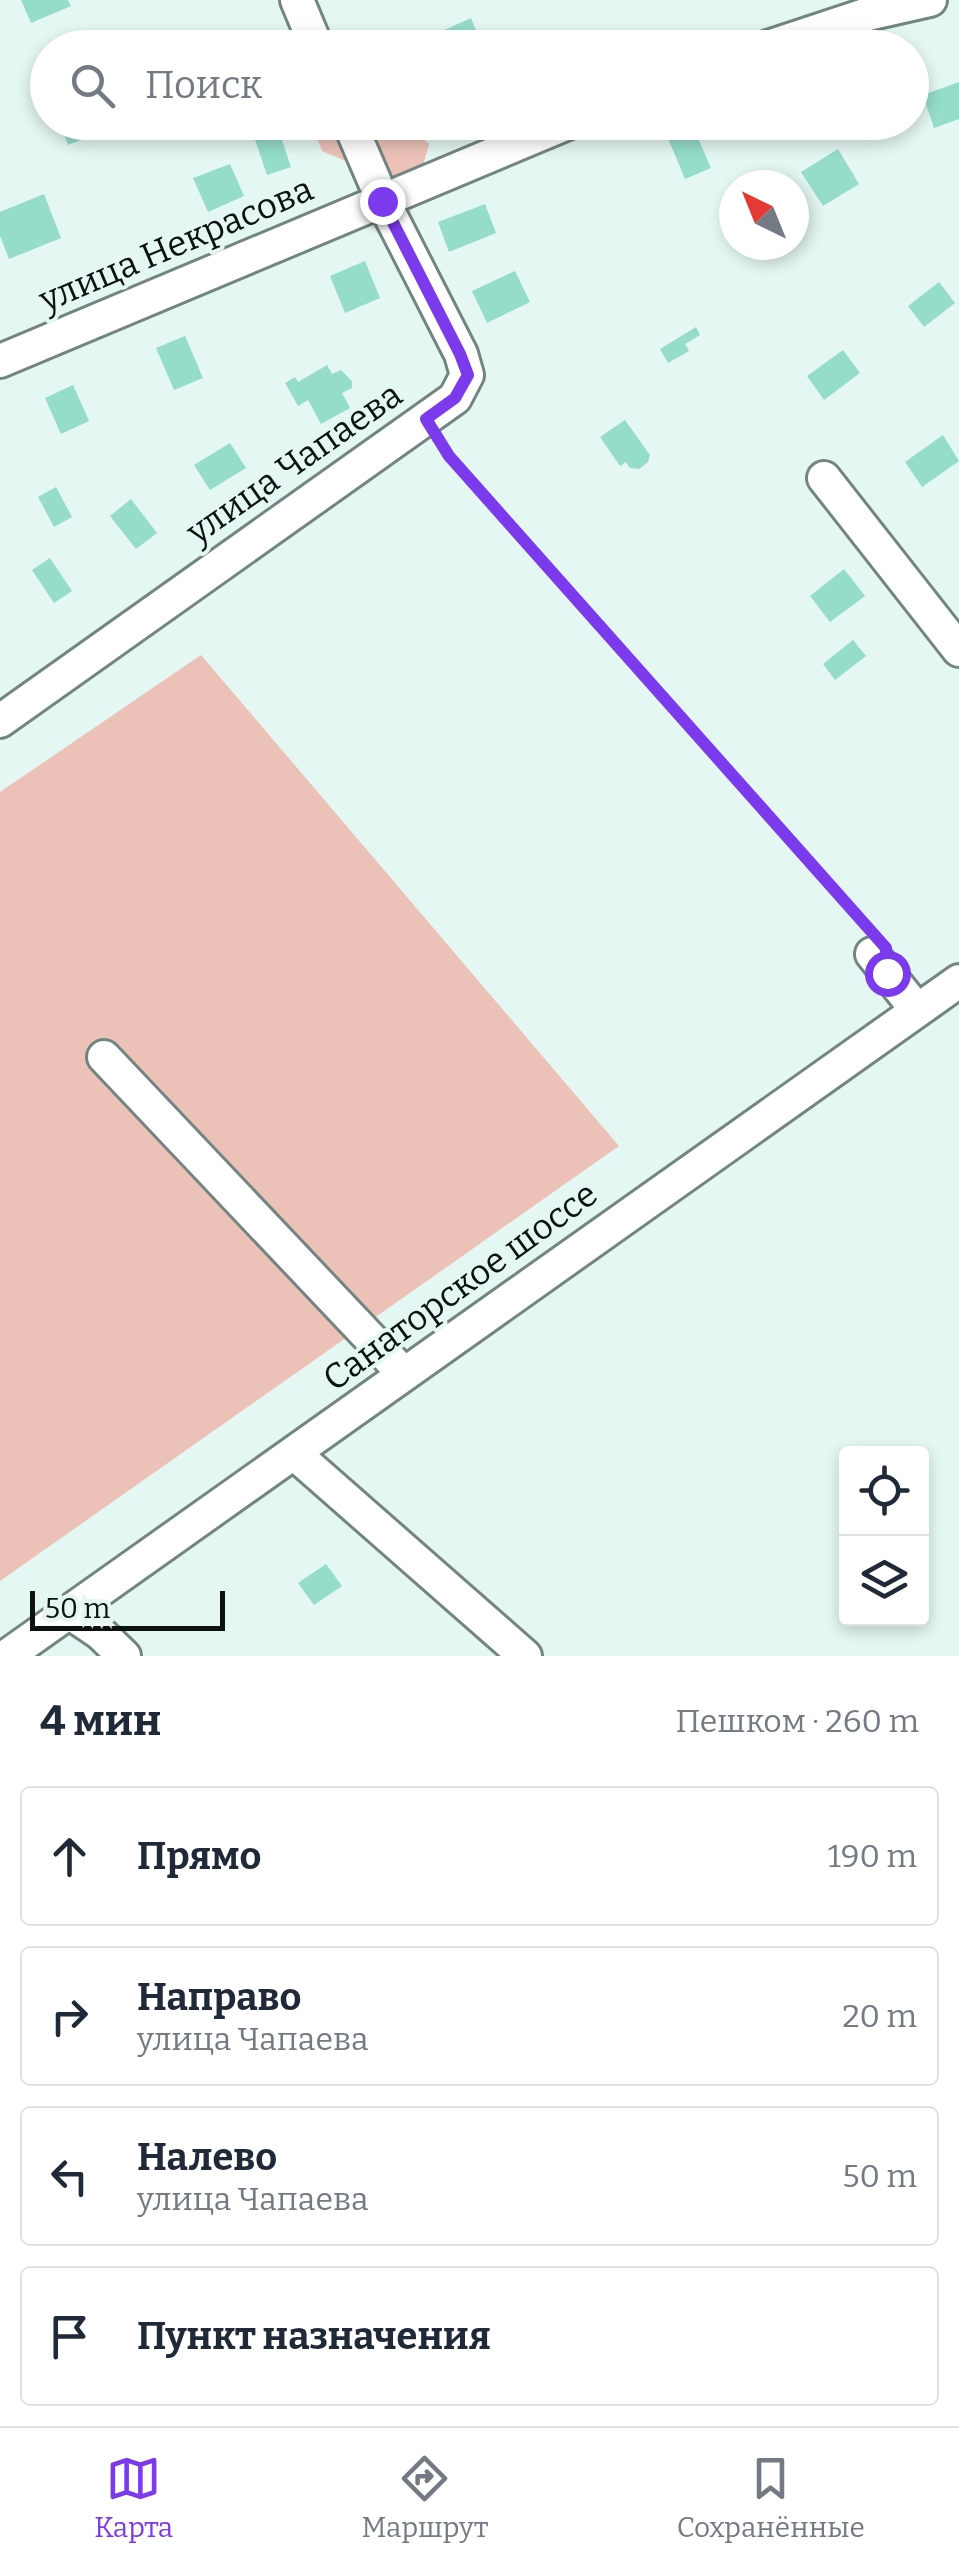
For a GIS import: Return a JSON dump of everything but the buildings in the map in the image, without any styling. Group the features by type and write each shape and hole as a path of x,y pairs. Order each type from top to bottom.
{"street":[{"path":"297,0 310,30"},
{"path":"820,30 930,0"},
{"path":"357,140 382,201"},
{"name":"улица Некрасова","path":"0,361 527,140"},
{"name":"улица Чапаева","path":"0,721 455,398 468,375 382,201"},
{"path":"824,478 959,650"},
{"path":"872,944 917,1010"},
{"name":"Санаторское шоссе","path":"7,1656 959,981"},
{"path":"104,1057 404,1374"},
{"path":"296,1454 525,1656"},
{"path":"69,1612 124,1656"}],"path":[{"path":"426,419 449,456 872,944"}],"shaded area":[{"path":"318,140 424,140 429,144 422,169 386,178 322,151"},
{"path":"201,655 619,1146 0,1581 0,792"}],"route":[{"path":"382,201 468,375 455,398 426,419 449,456 886,948 887,973"}]}
